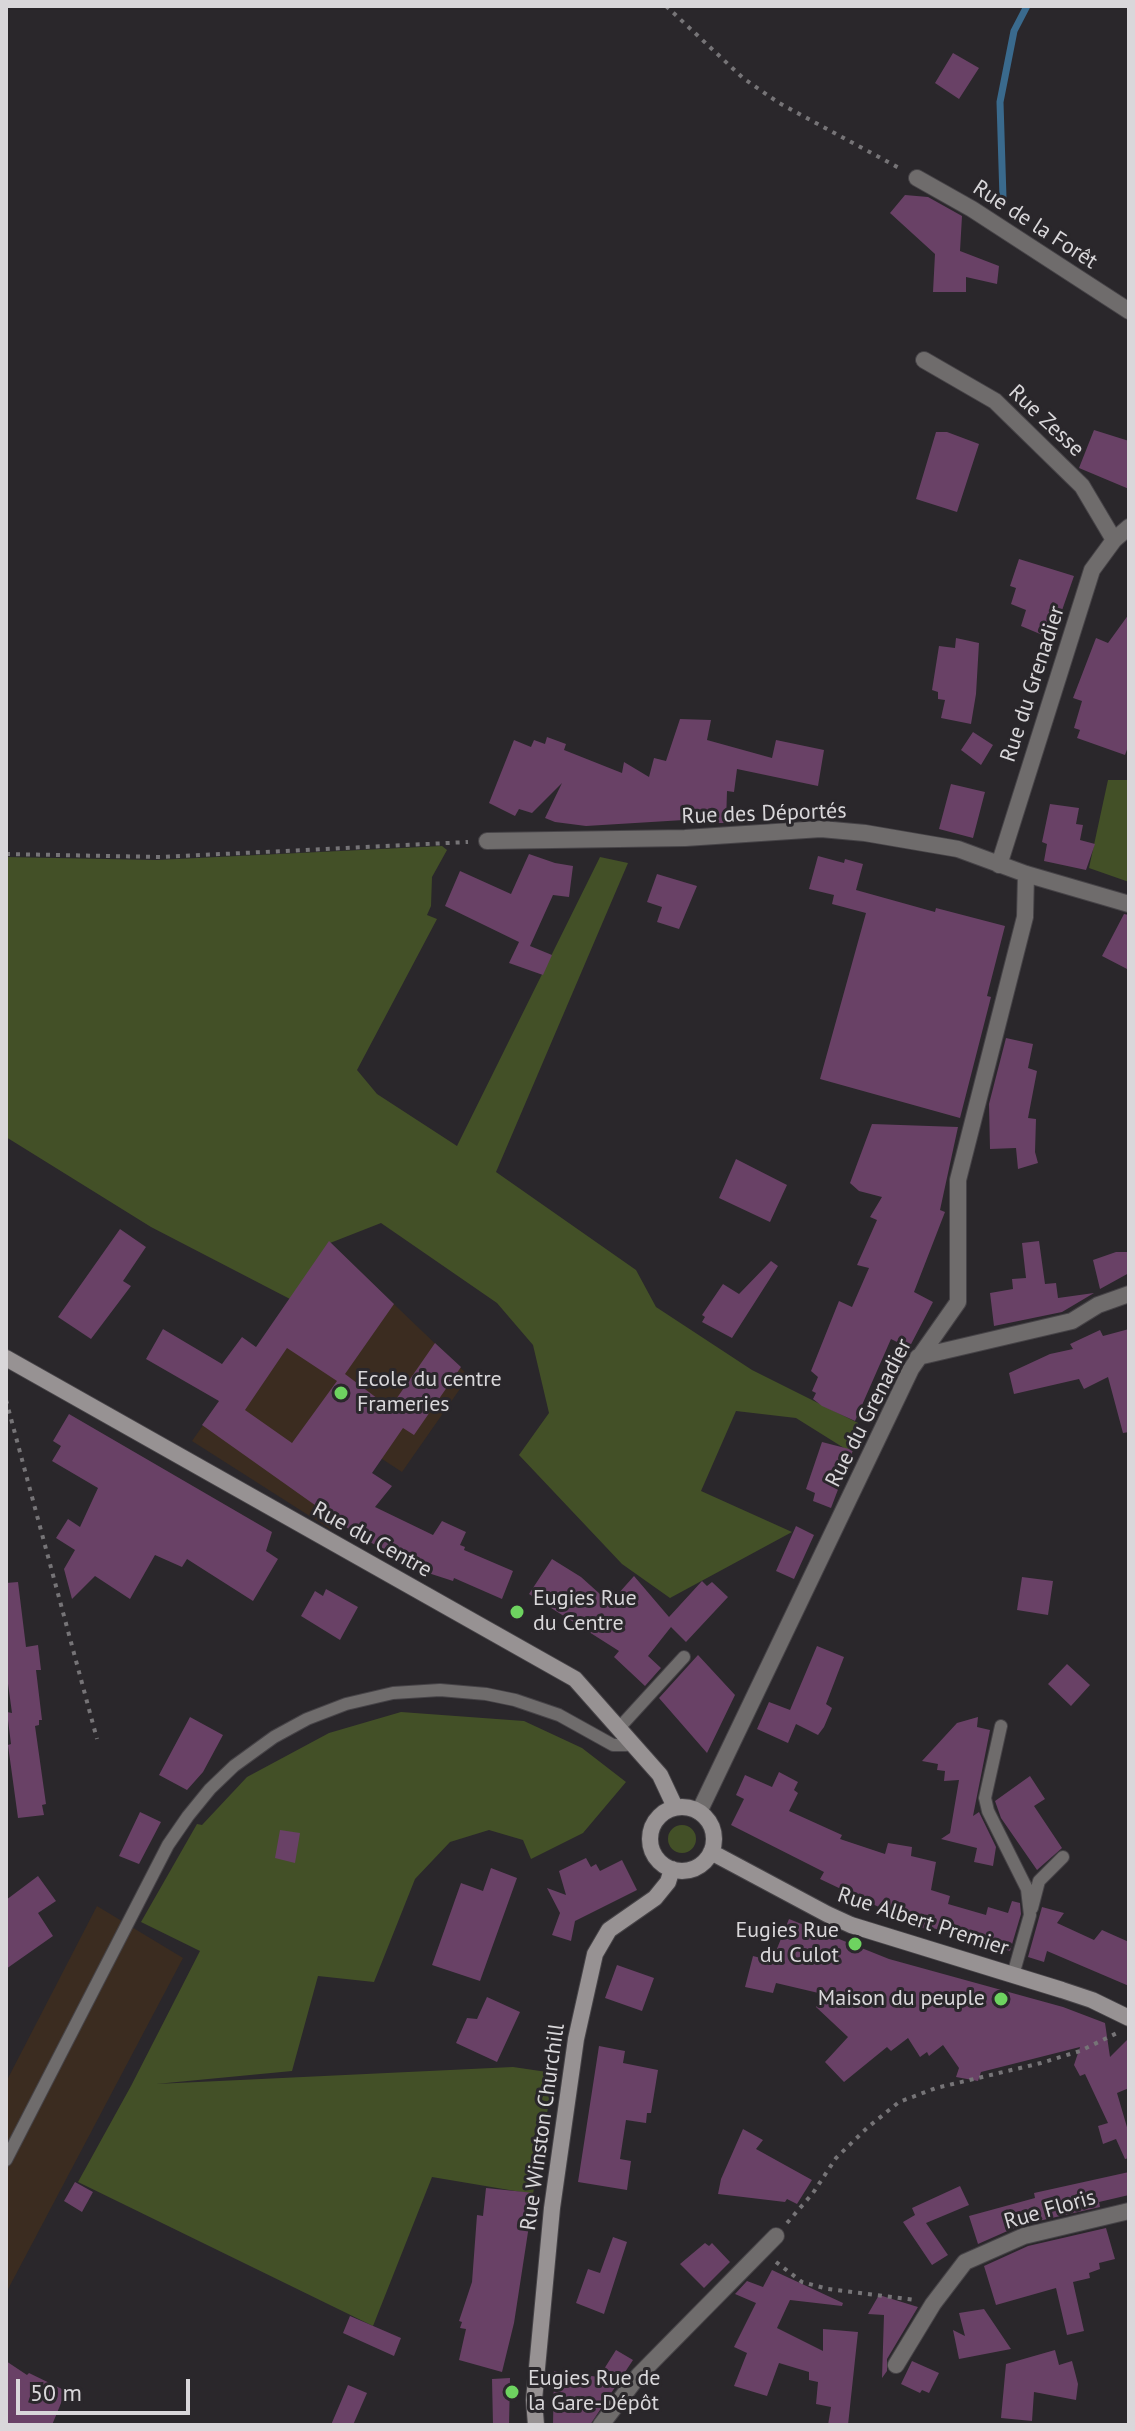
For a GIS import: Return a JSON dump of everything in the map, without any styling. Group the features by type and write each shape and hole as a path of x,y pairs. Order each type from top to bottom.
{"street":[{"name":"Rue de la Forêt","path":"917,178 984,216 1129,311"},
{"name":"Rue Zesse","path":"924,360 995,401 1082,486 1114,540"},
{"name":"Rue du Grenadier","path":"999,865 1092,570 1114,540 1129,527"},
{"name":"Rue des Déportés","path":"487,841 685,838 821,829 865,833 958,849 1026,874 1129,904"},
{"name":"Rue du Grenadier","path":"699,1812 918,1357 958,1302 958,1180 1025,917 1026,874"},
{"path":"918,1357 1072,1321 1098,1305 1129,1294"},
{"name":"Rue du Centre","path":"6,1358 575,1679 660,1775 675,1807"},
{"path":"675,1807 699,1812 708,1819 713,1830 711,1852 703,1863 693,1869 672,1869 656,1857 650,1838 656,1820 675,1807"},
{"name":"Rue Albert Premier","path":"711,1852 851,1925 1092,2000 1129,2018"},
{"name":"Rue Winston Churchill","path":"536,2425 534,2400 552,2208 576,2039 595,1954 609,1930 655,1898 668,1882 672,1869"},
{"name":"Rue Floris","path":"896,2365 933,2304 965,2262 1024,2236 1129,2211"},
{"path":"601,2425 639,2375 776,2236"}],"lane":[{"path":"619,1728 684,1657"},
{"path":"6,2160 174,1836 200,1800 225,1774 274,1737 307,1719 346,1704 393,1693 440,1690 515,1700 559,1715 613,1745 626,1745 631,1741"},
{"path":"1001,1726 985,1798 988,1811 1027,1889 1030,1915"},
{"path":"1013,1975 1039,1881 1063,1857"}],"path":[{"path":"666,6 743,78 779,103 917,178"},
{"path":"6,854 161,857 487,841"},
{"path":"6,1400 97,1739"},
{"path":"776,2236 813,2193 836,2158 899,2102 936,2088 1080,2051 1129,2025"},
{"path":"762,2250 802,2282 828,2289 933,2304"}],"shaded area":[{"name":"Ecole du centre Frameries","path":"330,1243 469,1376 402,1472 379,1457 330,1529 192,1441"},
{"path":"97,1906 183,1958 6,2293 6,2082"}],"green space":[{"path":"1108,780 1129,780 1129,882 1089,868"},
{"path":"442,846 447,850 432,877 431,906 427,915 437,919 357,1070 377,1094 457,1146 600,857 628,863 496,1172 636,1270 656,1307 752,1370 858,1423 852,1453 796,1418 736,1411 701,1491 792,1532 670,1598 622,1564 519,1455 549,1413 533,1345 497,1303 381,1223 330,1243 290,1299 151,1227 6,1137 6,857 156,860"},
{"path":"401,1712 524,1721 582,1748 626,1782 583,1833 531,1859 523,1840 489,1830 450,1842 415,1879 374,1982 318,1976 292,2071 156,2084 513,2067 554,2073 533,2194 432,2177 373,2326 78,2182 200,1951 141,1922 197,1824 202,1825 247,1777 329,1733"},
{"path":"682,1825 692,1829 696,1839 692,1849 682,1853 672,1849 668,1839 672,1829"}],"building":[{"path":"953,53 979,68 959,99 935,83"},
{"path":"905,195 928,197 962,216 960,251 999,266 997,284 966,277 966,292 933,292 935,254 890,213"},
{"path":"1094,430 1129,441 1129,489 1079,468"},
{"path":"936,432 947,432 979,444 957,512 916,499"},
{"path":"1019,559 1074,576 1052,639 1021,626 1026,610 1011,604 1016,588 1010,586"},
{"path":"1129,614 1129,744 1125,755 1077,738 1080,730 1074,728 1082,701 1073,698 1096,638 1108,643"},
{"path":"956,638 979,643 971,724 941,718 945,700 938,699 938,692 932,690 939,646 955,648"},
{"path":"680,719 711,720 707,740 772,758 776,740 824,750 818,786 737,769 734,792 727,791 726,823 684,820 586,826 555,822 545,818 562,783 532,813 519,809 515,816 489,803 514,740 531,747 534,740 545,744 547,737 566,744 564,750 622,773 624,762 649,777 654,758 666,761"},
{"path":"973,732 993,745 981,765 961,750"},
{"path":"951,784 985,792 973,838 939,829"},
{"path":"1050,804 1079,808 1076,824 1083,825 1080,840 1095,844 1086,870 1044,861 1047,844 1042,842"},
{"path":"529,854 573,866 569,897 553,895 530,946 552,955 543,975 509,963 519,942 445,906 460,871 511,894"},
{"path":"818,856 863,864 856,890 935,912 936,908 1005,926 987,996 991,997 960,1118 820,1079 866,913 832,904 834,895 809,889"},
{"path":"657,874 697,886 679,929 657,922 662,907 647,902"},
{"path":"1124,914 1129,915 1129,970 1102,956"},
{"path":"1006,1038 1033,1044 1028,1068 1037,1071 1028,1118 1036,1119 1035,1152 1038,1163 1018,1169 1016,1148 990,1149 989,1104"},
{"path":"872,1124 958,1127 940,1210 945,1212 914,1292 933,1302 909,1348 891,1339 855,1421 813,1399 816,1393 812,1391 818,1377 811,1371 839,1301 852,1307 869,1268 857,1265 877,1220 870,1217 882,1197 859,1191 850,1183"},
{"path":"736,1159 787,1185 770,1222 719,1198"},
{"path":"120,1229 146,1247 123,1281 131,1286 91,1339 58,1317"},
{"name":"Ecole du centre Frameries","path":"329,1241 394,1304 345,1374 390,1408 435,1343 461,1367 414,1435 403,1428 372,1473 392,1486 375,1507 433,1535 442,1521 466,1532 460,1545 465,1547 464,1550 513,1571 502,1599 454,1578 453,1581 419,1570 360,1537 202,1425 219,1401 146,1359 163,1329 222,1364 242,1337 256,1347","holes":["287,1348 337,1381 292,1443 245,1410"]},
{"path":"1039,1241 1045,1284 1056,1283 1058,1298 1094,1293 1062,1312 994,1326 990,1293 1013,1289 1012,1279 1026,1278 1022,1243"},
{"path":"1116,1252 1129,1252 1129,1273 1100,1289 1093,1260"},
{"path":"771,1261 778,1266 732,1338 702,1322 705,1317 702,1315 723,1284 739,1294"},
{"path":"1129,1329 1129,1432 1123,1433 1108,1377 1084,1389 1079,1379 1014,1394 1009,1373 1050,1354 1073,1349 1070,1344 1100,1330 1103,1336"},
{"path":"69,1414 272,1532 266,1551 278,1559 253,1601 187,1559 182,1567 155,1555 130,1599 95,1576 72,1599 64,1569 75,1550 56,1538 68,1519 80,1527 98,1488 52,1461 61,1446 53,1441"},
{"path":"822,1442 853,1450 831,1508 813,1501 815,1493 806,1489"},
{"path":"796,1526 814,1535 794,1579 776,1571"},
{"path":"552,1559 581,1577 610,1603 634,1576 669,1617 702,1581 707,1586 712,1582 728,1597 686,1642 671,1627 648,1656 661,1668 645,1686 614,1657 619,1651 529,1594"},
{"path":"1022,1577 1053,1581 1048,1615 1017,1610"},
{"path":"18,1582 26,1647 38,1645 41,1670 36,1670 42,1720 35,1726 46,1804 42,1805 44,1815 18,1818 8,1745 11,1744 7,1712 12,1713 6,1669 6,1583"},
{"path":"326,1589 358,1607 340,1640 301,1616 315,1591 323,1596"},
{"path":"817,1646 844,1657 826,1704 832,1708 824,1727 818,1735 796,1724 788,1743 757,1729 769,1702 790,1710"},
{"path":"698,1655 735,1695 707,1753 659,1698"},
{"path":"1067,1664 1090,1685 1071,1706 1048,1684"},
{"path":"190,1717 223,1735 203,1772 187,1790 159,1775"},
{"path":"978,1717 977,1727 990,1730 973,1816 979,1812 996,1847 993,1866 974,1862 977,1848 941,1839 950,1833 959,1780 944,1781 945,1771 937,1770 938,1764 922,1761 957,1723"},
{"path":"779,1772 798,1782 794,1790 798,1793 789,1811 842,1835 840,1839 885,1854 888,1843 912,1847 911,1856 936,1862 931,1890 950,1896 948,1904 986,1915 988,1907 1008,1913 1012,1901 1020,1903 1021,1914 1010,1951 926,1926 925,1929 820,1879 824,1872 731,1825 744,1799 736,1795 745,1775 772,1787"},
{"path":"1030,1776 1045,1799 1034,1806 1062,1848 1037,1870 1001,1818 995,1801"},
{"path":"140,1812 161,1822 139,1864 119,1856"},
{"path":"280,1830 300,1833 295,1863 275,1858"},
{"path":"586,1858 591,1867 596,1864 600,1871 622,1860 637,1890 575,1921 571,1941 552,1935 560,1913 547,1888 566,1895 559,1871"},
{"path":"491,1868 517,1878 480,1981 432,1965 461,1883 483,1891"},
{"path":"38,1876 56,1901 38,1913 53,1936 6,1969 6,1900"},
{"path":"1042,1907 1064,1913 1057,1923 1094,1940 1102,1930 1129,1942 1129,1986 1047,1951 1044,1962 1028,1957"},
{"path":"789,1919 889,1959 1063,2007 1105,2023 1110,2057 1129,2038 1129,2088 1117,2093 1129,2134 1129,2158 1125,2159 1116,2139 1103,2144 1098,2126 1108,2123 1085,2074 1080,2076 1074,2065 1080,2047 981,2072 978,2081 956,2077 959,2068 943,2045 929,2056 927,2052 920,2057 908,2038 891,2051 887,2047 844,2082 825,2062 848,2037 816,2007 827,1995 776,1983 773,1993 745,1987 753,1956 772,1961"},
{"path":"617,1965 654,1978 642,2011 605,1998"},
{"path":"487,1997 520,2012 497,2062 456,2043 467,2018 477,2019"},
{"path":"599,2046 625,2051 623,2063 658,2070 651,2113 647,2113 646,2123 626,2120 620,2159 631,2161 627,2190 578,2182"},
{"path":"743,2129 763,2140 756,2149 812,2180 797,2204 787,2199 785,2202 718,2194 721,2179"},
{"path":"1129,2172 1129,2195 1099,2202 1100,2207 1021,2225 978,2244 969,2216 1035,2198 1034,2193"},
{"path":"75,2182 93,2192 82,2212 64,2201"},
{"path":"960,2186 969,2205 926,2223 948,2255 932,2265 903,2222 915,2215 912,2208"},
{"path":"486,2188 534,2193 514,2323 502,2372 459,2360 466,2329 460,2328 462,2322 459,2321 472,2282 477,2215 483,2216"},
{"path":"1106,2228 1115,2259 1099,2263 1100,2269 1089,2273 1090,2278 1073,2282 1084,2331 1067,2335 1056,2288 996,2305 984,2266 1028,2246"},
{"path":"613,2237 627,2242 604,2314 576,2303 588,2269 600,2273"},
{"path":"705,2243 709,2246 712,2243 730,2262 704,2288 680,2264"},
{"path":"772,2270 843,2303 842,2306 790,2300 777,2328 823,2351 823,2329 858,2332 848,2425 828,2425 831,2407 816,2404 818,2382 809,2380 809,2372 779,2363 767,2396 734,2386 747,2353 734,2347 756,2303 735,2294 747,2281 763,2287"},
{"path":"879,2295 918,2307 887,2359 887,2371 882,2378 884,2315 868,2314"},
{"path":"984,2309 1011,2349 959,2359 953,2330 965,2336 959,2313"},
{"path":"350,2316 401,2338 394,2356 343,2333"},
{"path":"616,2350 633,2360 590,2425 553,2425 554,2371 599,2377"},
{"path":"1055,2350 1059,2365 1072,2361 1078,2384 1076,2400 1034,2392 1032,2421 1001,2418 1006,2364"},
{"path":"6,2361 27,2375 29,2373 66,2391 52,2425 6,2425"},
{"path":"912,2361 939,2373 929,2393 922,2390 920,2393 901,2384"},
{"path":"510,2378 509,2425 493,2425 492,2379"},
{"path":"348,2385 367,2393 353,2425 331,2425"}],"waterway":[{"path":"1003,198 1000,102 1014,31 1027,6"}],"place":[{"name":"Ecole du centre Frameries","path":"341,1393"},
{"name":"Eugies Rue du Centre","path":"517,1612"},
{"name":"Eugies Rue du Culot","path":"855,1944"},
{"name":"Maison du peuple","path":"1001,1999"},
{"name":"Eugies Rue de la Gare-Dépôt","path":"512,2392"}]}
